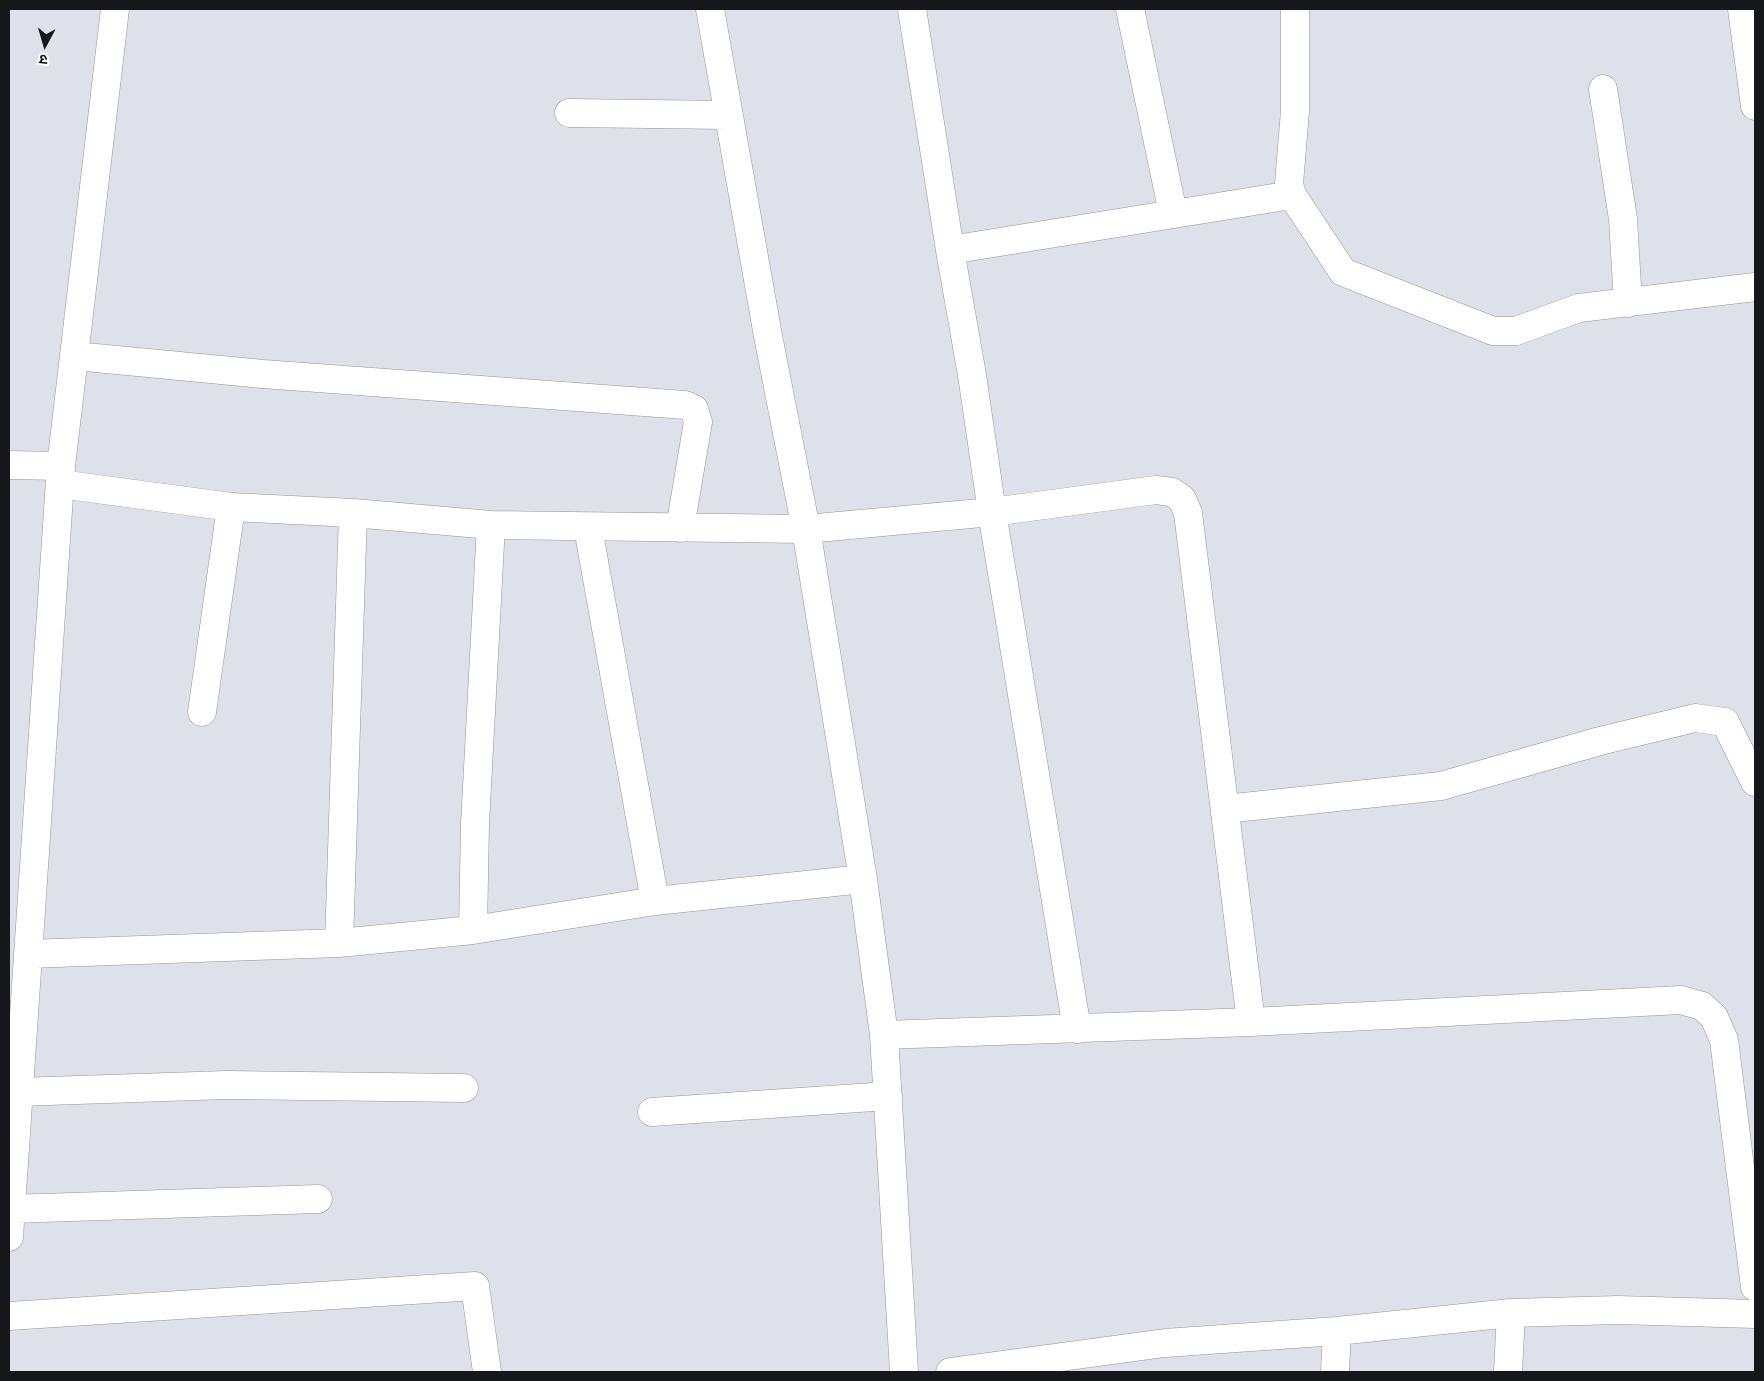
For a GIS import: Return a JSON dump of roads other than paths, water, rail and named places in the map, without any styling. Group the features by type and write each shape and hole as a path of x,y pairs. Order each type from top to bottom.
{"street":[{"path":"9,1237 60,475 115,9"},
{"path":"710,9 728,115 806,529 863,879 884,1035 904,1372"},
{"path":"912,9 1077,1028"},
{"path":"1130,9 1173,213"},
{"path":"1295,9 1295,111 1289,184 1292,195 1343,272 1480,328 1493,331 1516,331 1579,308 1755,287"},
{"path":"1742,9 1755,106"},
{"path":"1603,89 1622,219 1628,303"},
{"path":"568,113 728,115"},
{"path":"950,250 1292,195"},
{"path":"75,356 263,374 685,405 694,409 698,422 680,528"},
{"path":"9,465 231,506 353,513 491,525 588,528 806,529 992,512 1156,490 1172,492 1182,499 1188,513 1251,1022"},
{"path":"202,712 231,506"},
{"path":"339,943 353,513"},
{"path":"473,930 475,824 491,525"},
{"path":"588,528 655,901"},
{"path":"1225,809 1440,786 1695,718 1725,722 1755,782"},
{"path":"28,954 339,943 473,930 655,901 863,879"},
{"path":"884,1035 1251,1022 1681,1000 1702,1006 1714,1017 1724,1040 1755,1287"},
{"path":"18,1092 226,1085 464,1088"},
{"path":"652,1112 888,1096"},
{"path":"10,1208 318,1199"},
{"path":"9,1316 474,1286 487,1372"},
{"path":"950,1372 1085,1363 1166,1343 1337,1331 1511,1312 1618,1310 1755,1314"},
{"path":"1508,1372 1511,1312"},
{"path":"1335,1372 1337,1331"}]}
